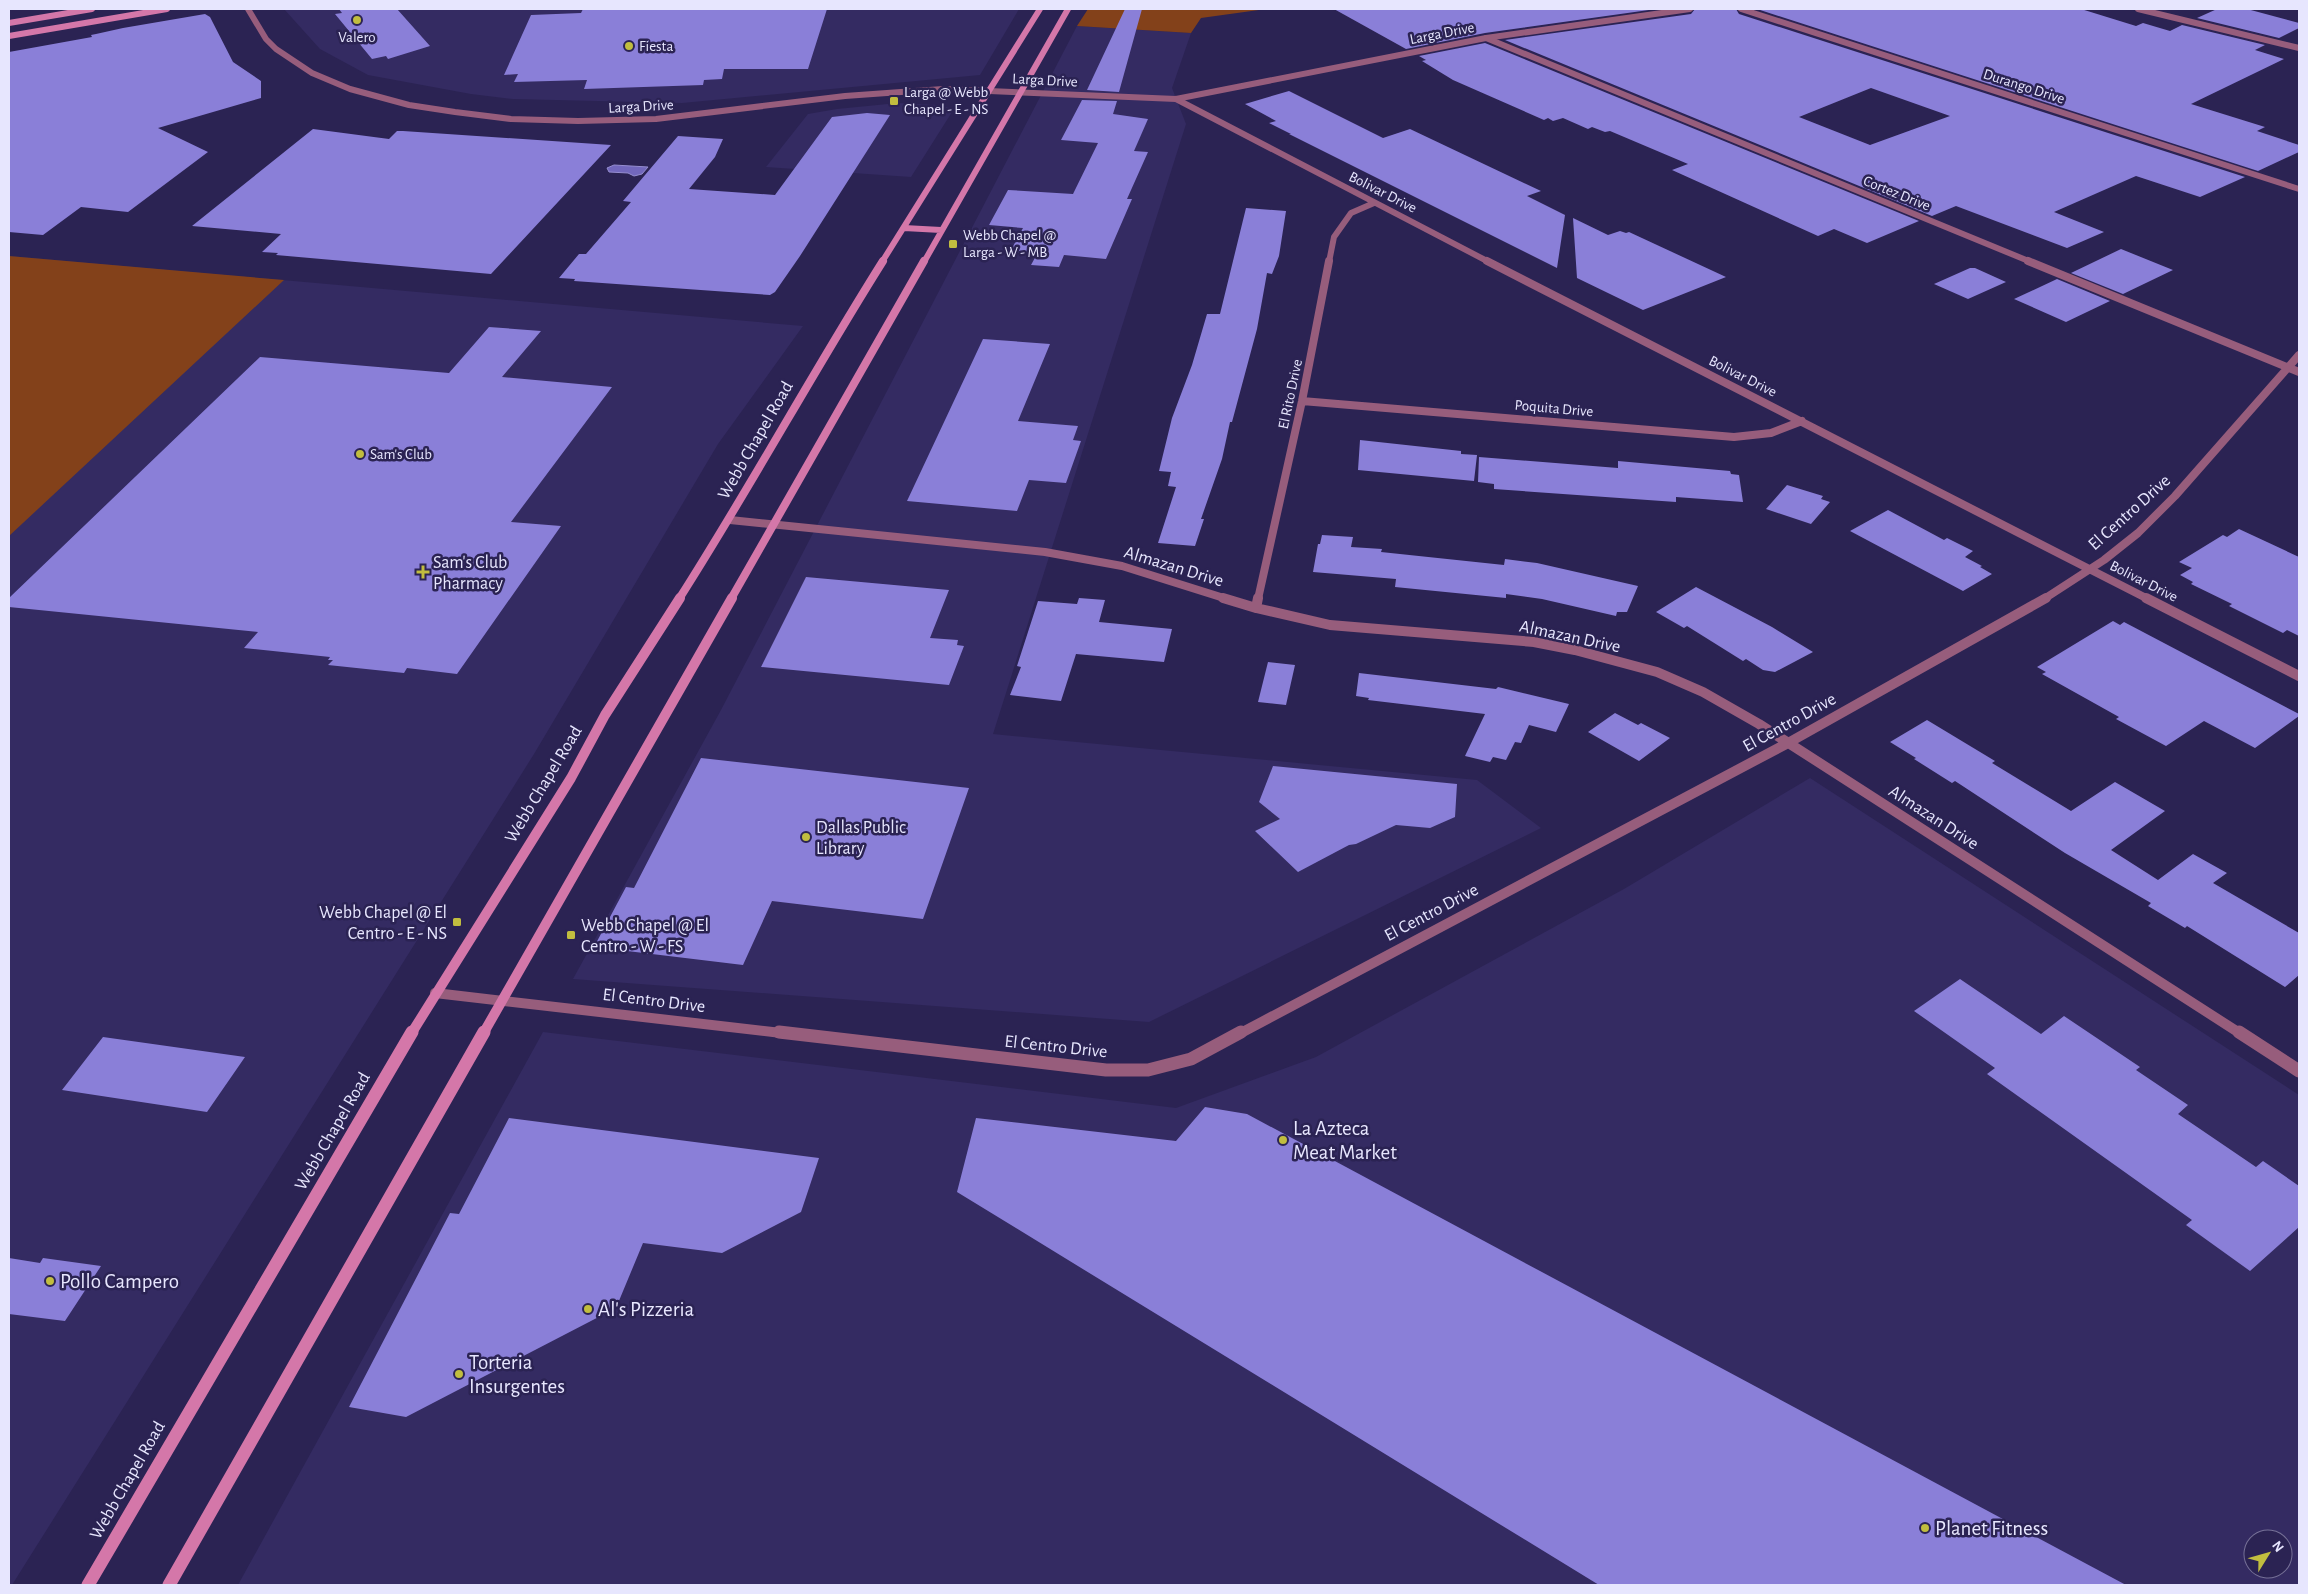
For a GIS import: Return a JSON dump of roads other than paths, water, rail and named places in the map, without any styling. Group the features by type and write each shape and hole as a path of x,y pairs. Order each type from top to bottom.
{"main road":[{"path":"9,23 92,9"},
{"path":"9,36 167,9"},
{"name":"Webb Chapel Road","path":"88,1585 435,993 571,778 605,715 730,520 845,321 1040,9"},
{"path":"169,1585 1068,9"},
{"path":"904,228 941,230"}],"street":[{"name":"Larga Drive","path":"248,9 266,39 292,62 327,80 365,94 409,105 510,119 578,121 656,119 845,96 943,89 1176,99 1486,38 1690,9"},
{"name":"Durango Drive","path":"1741,9 2299,189"},
{"path":"2138,9 2299,48"},
{"name":"Cortez Drive","path":"1486,38 2299,372"},
{"name":"Bolivar Drive","path":"1176,99 1374,203 2299,676"},
{"name":"El Rito Drive","path":"1256,608 1302,401 1334,237 1351,213 1374,203"},
{"name":"El Centro Drive","path":"435,993 1106,1070 1148,1070 1191,1059 1217,1047 1788,743 2018,614 2090,569 2138,533 2175,496 2299,355"},
{"name":"Poquita Drive","path":"1302,401 1734,437 1771,433 1802,421"},
{"name":"Almazan Drive","path":"730,520 1045,552 1122,566 1256,608 1330,625 1534,642 1575,650 1656,672 1703,692 1788,743 2299,1072"}],"place":[{"name":"Valero","path":"357,20"},
{"name":"Fiesta","path":"629,46"},
{"name":"Larga @ Webb Chapel - E - NS","path":"894,101"},
{"name":"Webb Chapel @ Larga - W - MB","path":"953,244"},
{"name":"Sam's Club","path":"360,454"},
{"name":"Sam's Club Pharmacy","path":"423,572"},
{"name":"Dallas Public Library","path":"806,837"},
{"name":"Webb Chapel @ El Centro - E - NS","path":"457,922"},
{"name":"Webb Chapel @ El Centro - W - FS","path":"571,935"},
{"name":"La Azteca Meat Market","path":"1283,1140"},
{"name":"Pollo Campero","path":"50,1281"},
{"name":"Al's Pizzeria","path":"588,1309"},
{"name":"Torteria Insurgentes","path":"459,1374"},
{"name":"Planet Fitness","path":"1925,1528"}]}
